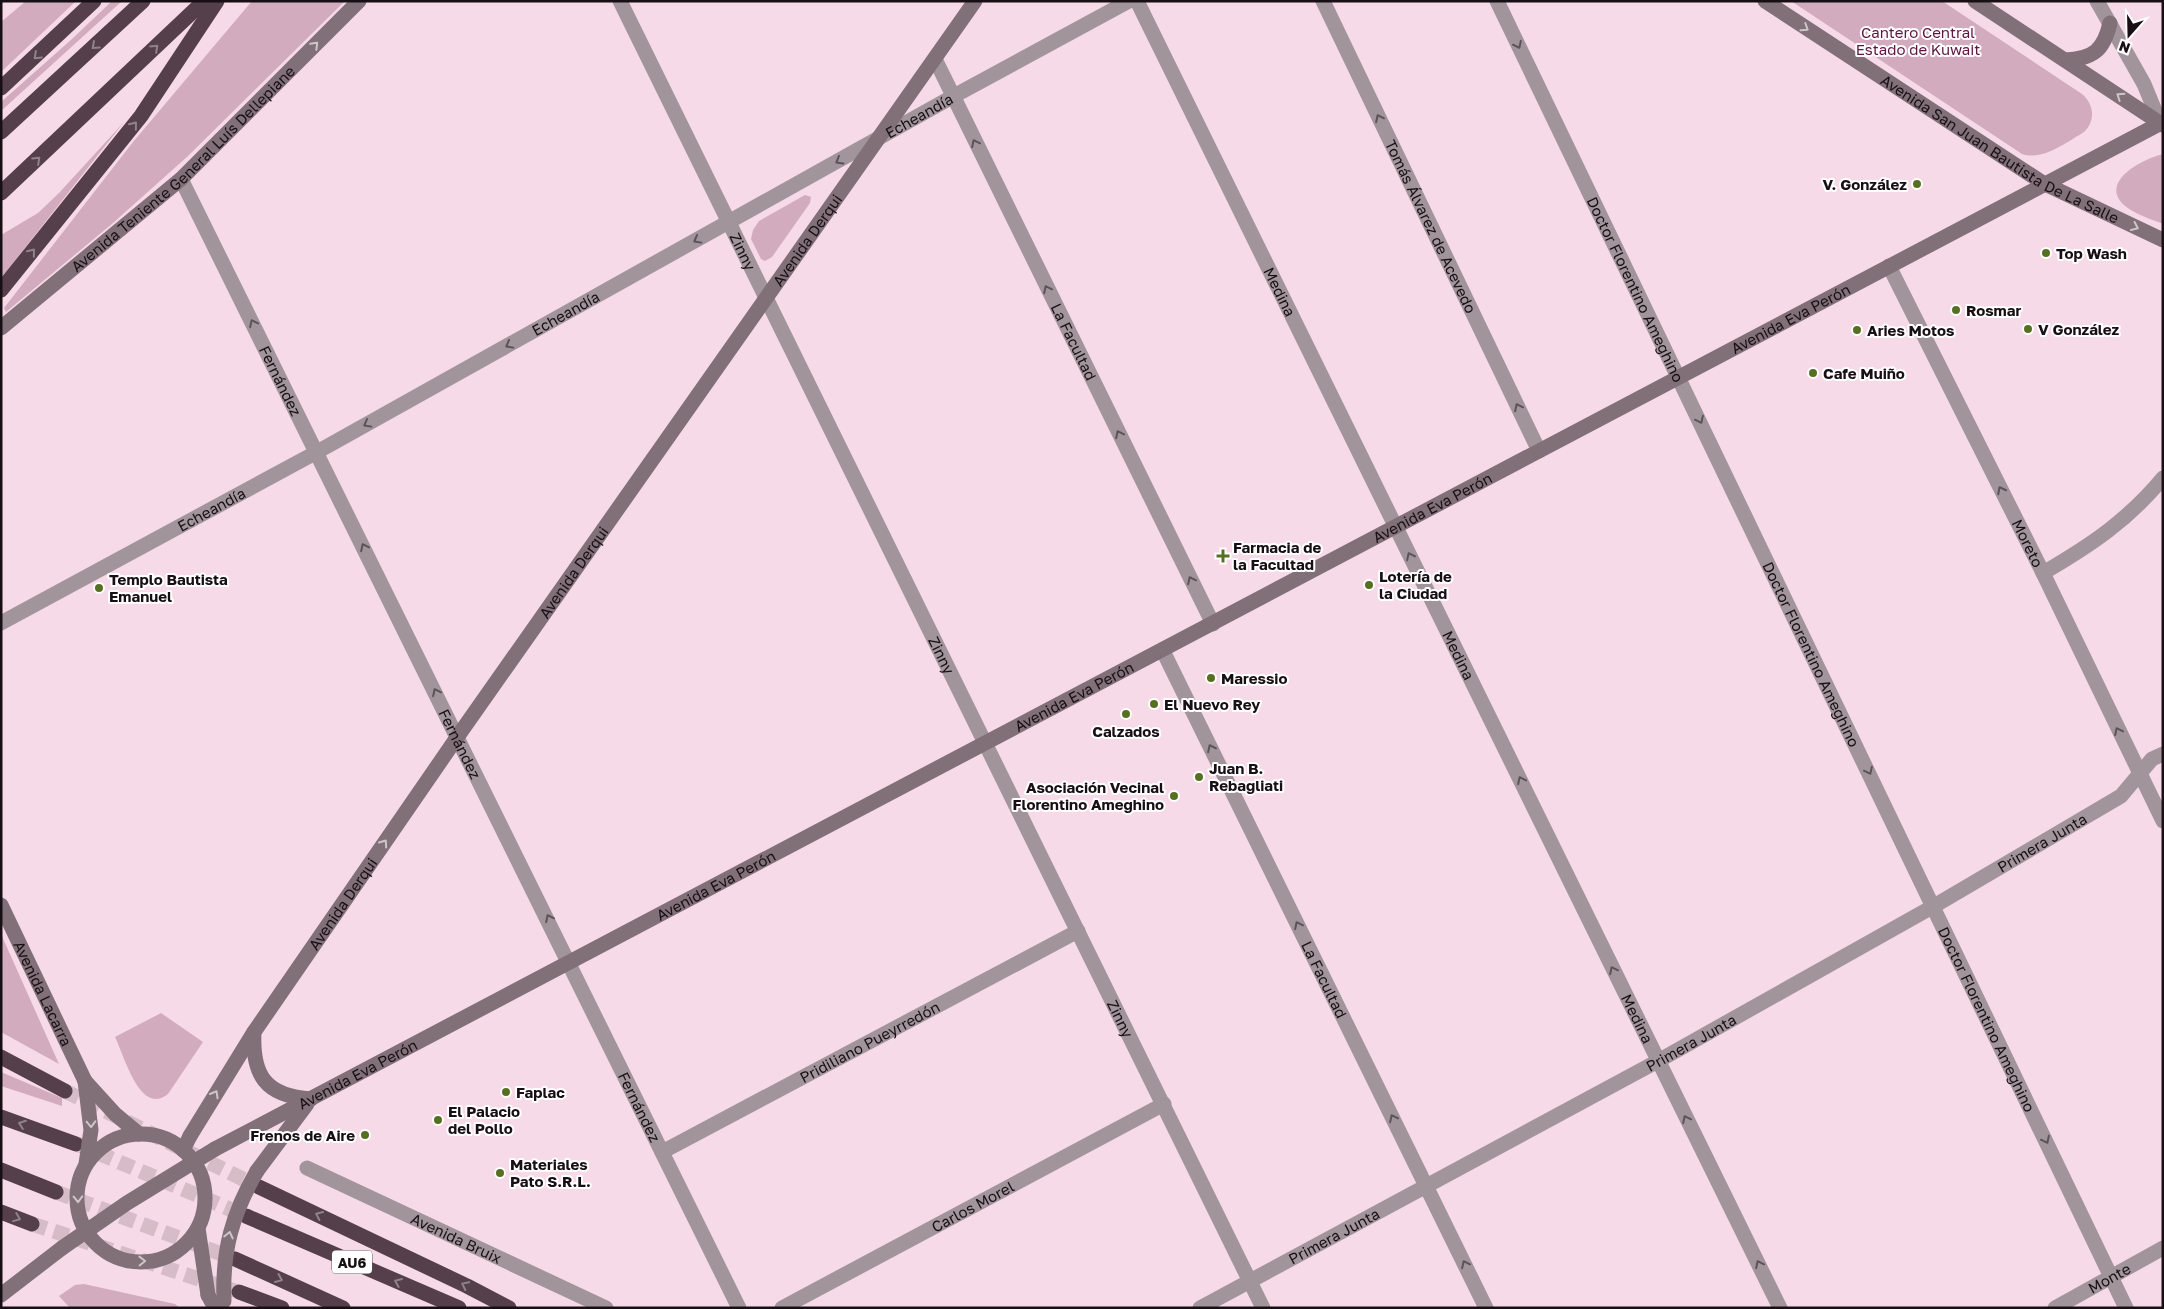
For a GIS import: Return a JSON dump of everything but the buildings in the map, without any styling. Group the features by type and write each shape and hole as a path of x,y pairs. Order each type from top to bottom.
{"highway":[{"path":"1,88 94,1"},
{"path":"1,132 144,1"},
{"path":"1,193 204,1"},
{"path":"1,290 141,116 217,1"},
{"path":"3,1058 65,1091"},
{"path":"1,1117 76,1144"},
{"path":"1,1170 56,1192"},
{"path":"259,1187 467,1286 508,1308"},
{"path":"1,1212 32,1224"},
{"name":"AU6","path":"246,1216 458,1308"},
{"path":"234,1259 343,1308"},
{"path":"239,1292 282,1308"}],"main road":[{"name":"Avenida Teniente General Luís Dellepiane","path":"1,328 182,179 359,1"},
{"name":"Avenida Derqui","path":"183,1150 254,1032 458,736 975,1"},
{"name":"Avenida San Juan Bautista De La Salle","path":"1765,1 2043,183 2163,240"},
{"path":"1975,1 2162,123"},
{"path":"2065,60 2082,60 2096,52 2106,39 2110,23"},
{"name":"Avenida Eva Perón","path":"1,1295 62,1248 127,1203 216,1149 1163,651 2043,183 2162,123"},
{"name":"Avenida Lacarra","path":"1,904 85,1081 115,1114 139,1134"},
{"path":"218,1303 230,1230 239,1204 257,1171 311,1099 284,1095 266,1083 256,1065 254,1032"},
{"name":"Avenida Lacarra","path":"85,1081 91,1130 77,1202 79,1214 86,1231"},
{"path":"85,1167 103,1146 122,1137 139,1134 158,1137 170,1141 183,1150 194,1162 202,1177 205,1201 198,1228 190,1240 174,1252 146,1262 127,1260 110,1253 95,1242 86,1231"},
{"path":"198,1228 218,1303"}],"street":[{"name":"Zinny","path":"620,1 1263,1308"},
{"name":"Echeandía","path":"1,623 317,452 881,136 1129,1"},
{"name":"Medina","path":"1137,1 1780,1308"},
{"name":"Tomás Álvarez de Acevedo","path":"1323,1 1538,451"},
{"name":"Doctor Florentino Ameghino","path":"1497,1 2126,1308"},
{"path":"2097,1 2144,84 2162,123"},
{"name":"La Facultad","path":"935,59 952,97 1213,624"},
{"name":"Fernández","path":"182,179 570,962 739,1308"},
{"name":"Moreto","path":"1889,266 2043,573 2163,821"},
{"path":"2043,573 2081,551 2116,526 2145,500 2163,478"},
{"name":"La Facultad","path":"1163,651 1486,1308"},
{"name":"Primera Junta","path":"1200,1308 1658,1061 1934,906 2121,796 2152,759 2163,754"},
{"name":"Pridiliano Pueyrredón","path":"662,1152 1078,931"},
{"name":"Carlos Morel","path":"782,1308 1164,1104"},
{"name":"Avenida Bruix","path":"307,1168 606,1308"},
{"name":"Monte","path":"2055,1308 2163,1248"}],"green space":[{"path":"26,1 76,1 1,72 1,22"},
{"path":"112,1 122,1 1,111 1,102"},
{"path":"252,1 345,1 188,156 113,223 6,312 4,308 133,142"},
{"name":"Cantero Central Estado de Kuwait","path":"1791,1 1942,1 2082,94 2089,103 2092,113 2088,128 2046,153 2038,155 2022,154"},
{"path":"124,122 1,278 1,235 38,213 59,193"},
{"path":"2163,154 2163,224 2143,216 2124,205 2118,196 2117,188 2120,180 2135,166"},
{"path":"805,195 811,197 810,203 772,257 765,261 761,259 751,239 753,230 759,221"},
{"path":"1,934 59,1064 1,1032"},
{"path":"161,1013 203,1042 168,1094 158,1099 149,1097 141,1091 134,1081 115,1037"},
{"path":"1,1072 62,1098 62,1106 1,1086"},
{"path":"84,1284 175,1304 180,1308 70,1308 59,1296 75,1285"}],"tunnel":[{"path":"65,1091 259,1187"},
{"path":"77,1144 246,1216"},
{"path":"56,1192 235,1259"},
{"path":"32,1224 235,1291"}],"place":[{"name":"V. González","path":"1917,184"},
{"name":"Top Wash","path":"2046,253"},
{"name":"Rosmar","path":"1956,310"},
{"name":"V González","path":"2028,329"},
{"name":"Aries Motos","path":"1857,330"},
{"name":"Cafe Muiño","path":"1813,373"},
{"name":"Farmacia de la Facultad","path":"1223,556"},
{"name":"Lotería de la Ciudad","path":"1369,585"},
{"name":"Templo Bautista Emanuel","path":"99,588"},
{"name":"Maressio","path":"1211,678"},
{"name":"El Nuevo Rey","path":"1154,704"},
{"name":"Calzados","path":"1126,714"},
{"name":"Juan B. Rebagliati","path":"1199,777"},
{"name":"Asociación Vecinal Florentino Ameghino","path":"1174,796"},
{"name":"Faplac","path":"506,1092"},
{"name":"El Palacio del Pollo","path":"438,1120"},
{"name":"Frenos de Aire","path":"365,1135"},
{"name":"Materiales Pato S.R.L.","path":"500,1173"}]}
